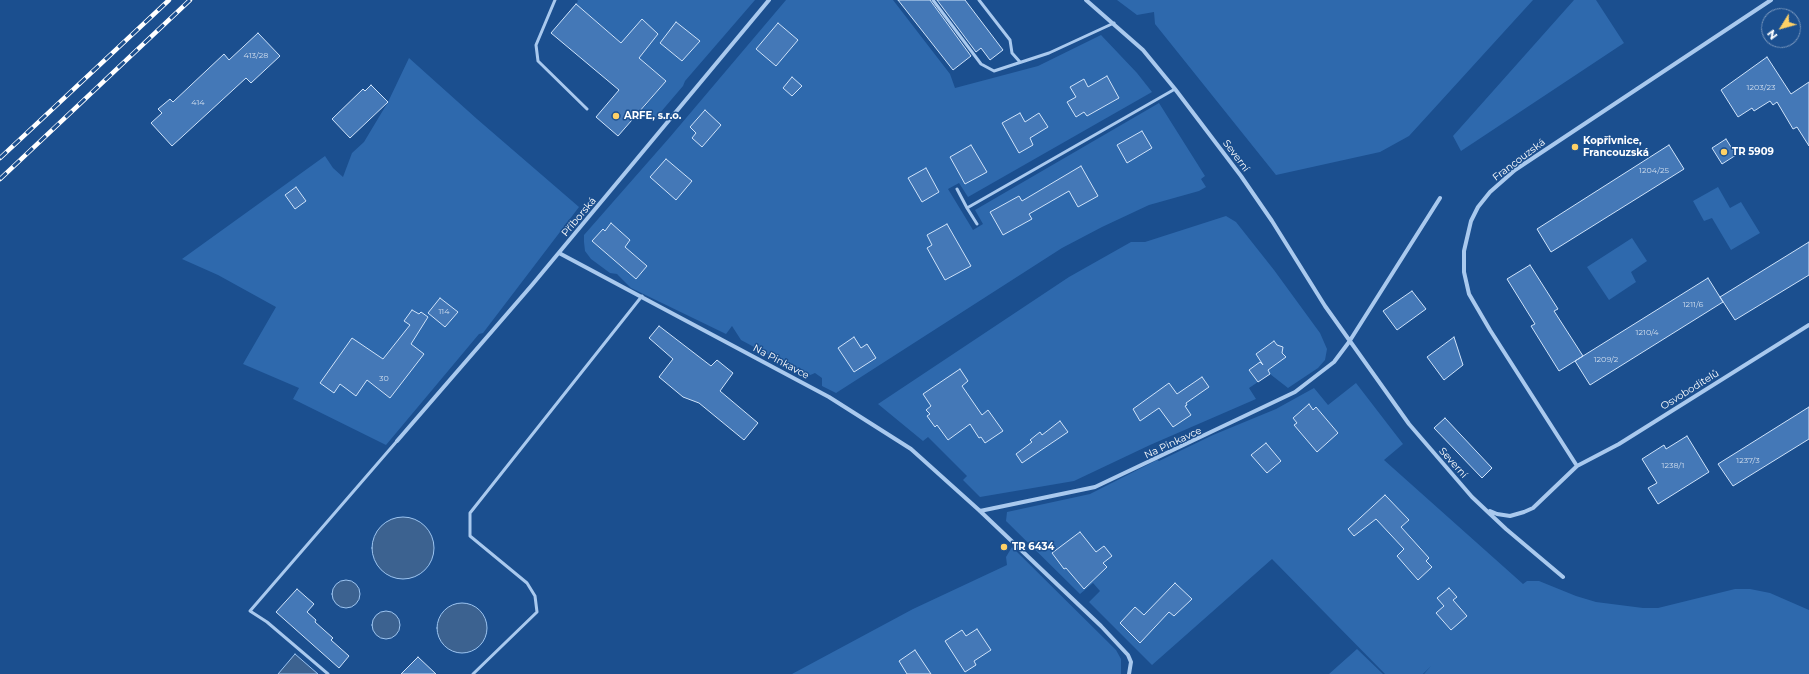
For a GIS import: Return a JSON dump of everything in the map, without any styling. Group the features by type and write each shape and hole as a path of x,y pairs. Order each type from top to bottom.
{"street":[{"name":"Příborská","path":"397,441 559,253 769,0"},
{"name":"Severní","path":"1086,0 1143,50 1175,89 1241,176 1272,221 1349,342 1409,424 1472,497 1506,529 1563,577"},
{"name":"Francouzská","path":"1577,466 1498,343 1469,294 1464,272 1464,250 1471,221 1478,207 1490,192 1515,170 1771,0"},
{"path":"1349,342 1440,198"},
{"name":"Na Pinkavce","path":"559,253 829,397 911,449 980,510 1101,626 1128,654 1131,662 1129,674"},
{"name":"Osvoboditelů","path":"1577,466 1619,444 1809,324"},
{"name":"Na Pinkavce","path":"980,510 1095,488 1295,392 1334,362 1349,342"},
{"path":"1486,510 1497,514 1510,516 1524,512 1540,502 1577,466"}],"lane":[{"path":"555,0 536,45 538,61 587,108"},
{"path":"933,0 981,64 994,71 1049,53 1114,23"},
{"path":"979,0 1010,40 1012,53 1020,62"},
{"path":"967,208 1175,89"},
{"path":"957,189 977,224"},
{"path":"473,674 537,612 535,596 527,583 470,536 470,513 642,296"},
{"path":"328,674 267,622 250,611 397,441"}],"shaded area":[{"path":"577,0 755,0 685,81 683,86 654,120 642,110 666,81 576,4 578,1"},
{"path":"786,0 893,0 950,74 955,88 1038,66 1101,35 1137,73 1152,92 968,197 959,183 948,189 973,230 983,224 975,210 1159,103 1205,176 1201,179 1206,187 1199,191 1149,205 1062,248 836,393 822,386 822,378 815,373 808,376 741,340 732,326 726,334 631,288 617,274 610,273 591,259 585,251 584,235 670,137"},
{"path":"1117,0 1533,0 1409,136 1380,152 1276,175 1155,24 1154,12 1137,15"},
{"path":"1574,0 1596,0 1624,43 1461,151 1453,136"},
{"path":"409,58 579,207 483,333 479,334 386,445 293,399 299,388 243,364 276,307 218,275 182,259 325,156 333,168 343,177 352,153 364,142 388,102"},
{"path":"1718,187 1730,208 1741,202 1760,233 1731,250 1712,218 1704,221 1693,201"},
{"path":"1226,216 1236,222 1274,270 1320,333 1327,349 1325,360 1318,368 1288,388 1270,374 1249,388 1256,399 1150,445 1074,481 980,497 963,480 967,476 928,437 923,441 878,404 1069,277 1131,242 1145,242"},
{"path":"1632,238 1647,261 1631,272 1636,282 1609,300 1587,267"},
{"path":"1356,383 1403,444 1384,460 1523,584 1527,581 1539,581 1576,596 1596,602 1643,608 1658,608 1735,589 1750,589 1770,593 1809,610 1809,674 1424,674 1431,666 1423,674 1385,674 1272,559 1152,665 1089,602 1100,591 1093,583 1080,594 1006,521 1007,512 1090,494 1157,460 1159,461 1213,435 1276,409 1314,388 1328,405"},
{"path":"397,517 409,517 425,526 432,536 434,548 432,560 425,570 409,579 397,579 386,574 377,565 372,554 372,542 377,531 386,522"},
{"path":"1012,547 1116,650 1121,659 1121,674 792,674 913,609 1007,565 1006,557"},
{"path":"346,580 356,584 360,594 356,604 346,608 336,604 332,594 336,584"},
{"path":"467,603 472,604 480,610 486,618 486,638 480,646 472,652 457,653 452,652 444,646 438,638 437,623 438,618 444,610 452,604"},
{"path":"386,611 396,615 400,625 396,635 386,639 376,635 372,625 376,615"},
{"path":"1357,649 1383,674 1329,674"},
{"path":"295,654 318,674 278,674"}],"building":[{"path":"898,0 930,0 971,56 953,70"},
{"path":"937,0 965,0 1003,50 990,60 981,48 976,52"},
{"path":"576,4 621,43 642,19 658,34 639,58 666,81 618,136 596,117 619,90 551,33"},
{"path":"676,22 700,41 682,61 660,43"},
{"path":"778,23 798,40 776,66 756,49"},
{"path":"258,33 280,56 251,83 246,78 172,146 151,123 162,113 158,109 170,99 173,102 224,54 229,60"},
{"path":"1767,57 1791,94 1809,82 1809,146 1797,127 1793,129 1777,102 1773,105 1770,101 1754,111 1752,108 1738,117 1721,90"},
{"path":"1107,76 1119,98 1087,116 1084,112 1076,117 1067,102 1076,97 1070,87 1084,79 1088,87"},
{"path":"792,77 802,86 792,96 783,88"},
{"path":"371,85 388,102 350,138 332,119 363,89 365,91"},
{"path":"705,110 721,125 702,147 692,138 696,133 690,127"},
{"path":"1020,113 1025,122 1039,113 1048,127 1030,138 1033,145 1019,153 1002,123"},
{"path":"1142,131 1152,148 1127,163 1117,145"},
{"name":"TR 5909","path":"1726,139 1736,155 1722,164 1712,148"},
{"path":"971,145 987,172 965,184 950,157"},
{"path":"1669,145 1684,169 1551,252 1537,229"},
{"path":"666,159 692,181 676,200 650,177"},
{"path":"1081,166 1098,196 1078,207 1069,191 1029,214 1032,219 1003,235 990,212 1019,196 1022,201"},
{"path":"926,168 939,192 922,202 908,178"},
{"path":"296,187 306,201 295,209 285,195"},
{"path":"611,223 630,240 625,247 647,266 636,279 592,241 603,229 605,231"},
{"path":"947,224 971,266 945,280 927,248 932,245 927,235"},
{"path":"1809,242 1809,275 1735,320 1720,297"},
{"path":"1530,265 1558,309 1554,311 1583,356 1559,371 1531,326 1535,324 1507,279"},
{"path":"1708,278 1723,302 1590,385 1575,361"},
{"path":"1412,291 1426,309 1397,330 1383,311"},
{"path":"440,298 458,312 445,327 428,313"},
{"path":"412,310 419,314 421,312 428,317 411,344 424,354 390,398 367,380 356,396 340,384 334,393 320,383 352,338 383,359 410,325 404,321"},
{"path":"659,326 711,366 717,360 733,373 720,391 758,423 744,440 699,403 683,397 659,377 673,359 649,338"},
{"path":"854,337 861,348 867,344 876,358 854,372 838,348"},
{"path":"1454,337 1463,365 1444,380 1427,357"},
{"path":"1274,341 1277,345 1283,347 1282,353 1286,357 1268,370 1270,374 1258,382 1249,370 1260,362 1263,365 1256,354"},
{"path":"960,369 968,381 962,386 982,415 988,410 1003,431 985,443 981,437 979,438 970,424 948,440 937,425 935,427 927,416 930,414 926,410 931,406 923,394"},
{"path":"1202,377 1209,387 1186,403 1187,405 1185,406 1191,415 1173,427 1159,408 1140,421 1133,409 1169,383 1177,394"},
{"path":"1309,404 1313,410 1316,407 1338,433 1317,452 1294,425 1297,423 1293,418"},
{"path":"1809,407 1809,439 1733,486 1718,464"},
{"path":"1445,418 1492,468 1482,478 1434,428"},
{"path":"1060,421 1068,432 1022,463 1016,454 1032,442 1030,440 1040,432 1042,435"},
{"path":"1687,436 1709,472 1658,504 1648,488 1657,483 1642,459 1664,445 1666,449"},
{"path":"1266,443 1281,461 1267,473 1251,455"},
{"path":"1385,495 1409,520 1401,527 1429,558 1426,561 1432,567 1418,580 1397,556 1404,549 1376,519 1354,536 1348,529"},
{"path":"1080,532 1096,552 1104,546 1112,556 1103,563 1107,567 1084,589 1066,568 1064,569 1052,553"},
{"path":"1175,583 1192,599 1174,616 1169,612 1140,643 1120,623 1135,607 1144,615"},
{"path":"1449,588 1457,597 1453,600 1467,616 1451,630 1436,613 1444,606 1437,598"},
{"path":"297,589 314,604 307,612 316,620 315,622 333,638 331,640 349,656 339,668 276,612"},
{"path":"977,629 991,650 974,661 976,665 965,672 945,641 962,630 966,636"},
{"path":"915,650 931,674 907,674 899,661"},
{"path":"418,657 436,674 401,674"}],"railway":[{"path":"0,158 169,0"},
{"path":"0,179 190,0"}],"place":[{"name":"ARFE, s.r.o.","path":"616,116"},
{"name":"Kopřivnice, Francouzská","path":"1575,147"},
{"name":"TR 5909","path":"1724,152"},
{"name":"TR 6434","path":"1004,547"}]}
